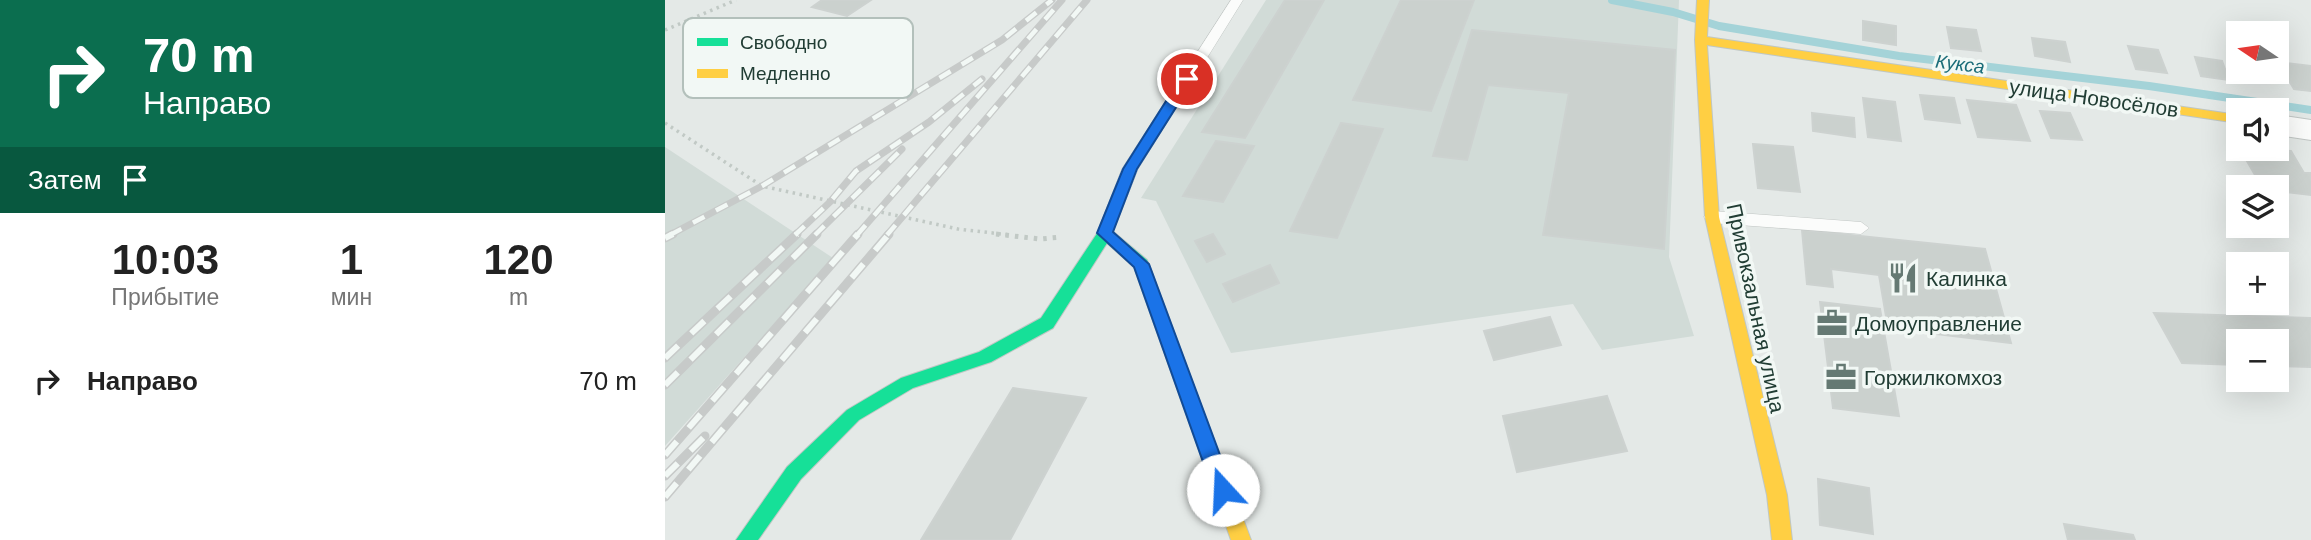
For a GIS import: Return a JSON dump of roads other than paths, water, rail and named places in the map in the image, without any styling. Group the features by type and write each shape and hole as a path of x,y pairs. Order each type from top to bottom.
{"street":[{"name":"улица Новосёлов","path":"1702,21 2226,118"},
{"name":"Привокзальная улица","path":"1702,21 1712,217 1777,495 1782,540"},
{"path":"2289,127 2311,130"},
{"path":"745,540 794,473 853,415 907,383 985,357 1047,323 1105,233 1141,264 1241,540"}],"lane":[{"path":"1105,233 1130,169 1237,0"},
{"path":"1712,217 1861,228"}],"waterway":[{"name":"Кукса","path":"1612,0 1673,12 1719,26 1899,56 2149,86 2311,110"}],"railway":[{"path":"913,94 1002,40 1052,0"},
{"path":"857,235 1062,0"},
{"path":"887,235 1087,0"},
{"path":"795,235 830,202 856,171 929,122 982,79"},
{"path":"670,235 762,186 907,98"},
{"path":"815,235 902,149"},
{"path":"665,238 673,234"},
{"path":"665,358 797,234"},
{"path":"665,385 817,234"},
{"path":"665,455 858,234"},
{"path":"665,497 889,234"},
{"path":"665,476 705,436"}],"place":[{"name":"Калинка","path":"1903,278"},
{"name":"Домоуправление","path":"1832,323"},
{"name":"Горжилкомхоз","path":"1841,377"}]}
